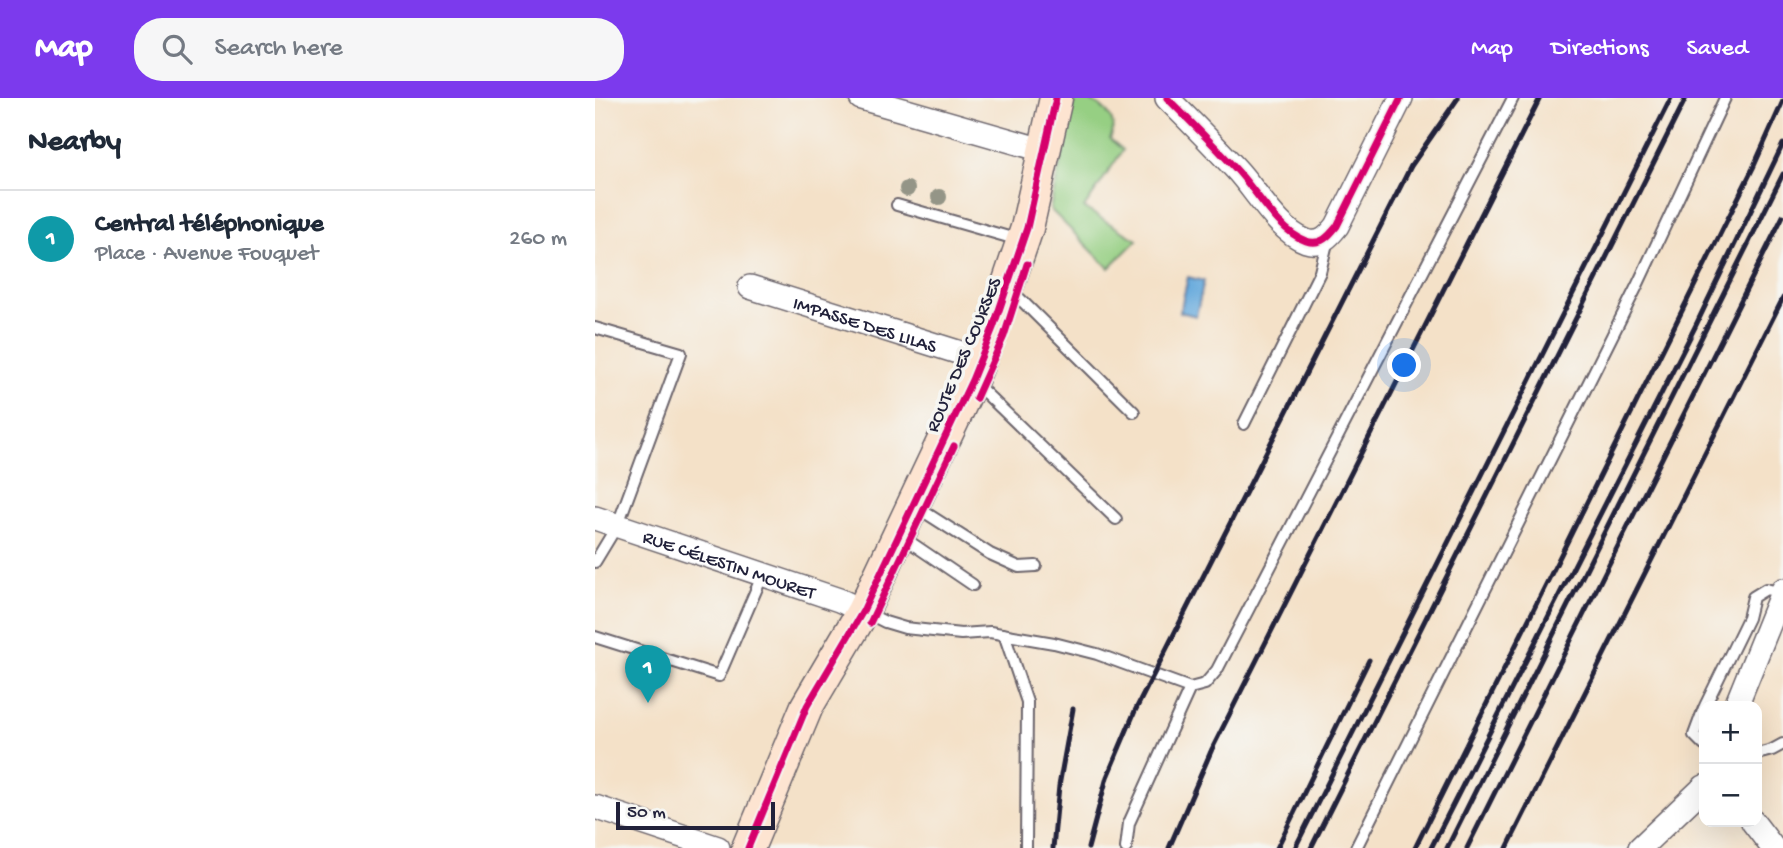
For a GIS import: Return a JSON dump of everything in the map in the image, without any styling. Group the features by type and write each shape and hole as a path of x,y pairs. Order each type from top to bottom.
{"street":[{"path":"862,98 1046,151"},
{"name":"ROUTE DES COURSES","path":"748,848 807,706 863,611 976,369 1008,287 1022,241 1046,151 1056,98"},
{"path":"1167,98 1236,169 1293,234 1308,242 1319,243 1329,237 1337,226 1401,98"},
{"name":"IMPASSE DES LILAS","path":"750,287 976,369"},
{"name":"RUE CÉLESTIN MOURET","path":"595,517 863,611"},
{"path":"1738,701 1782,591"},
{"path":"1640,848 1699,792"},
{"path":"595,807 718,848"},
{"path":"1757,827 1773,848"}],"lane":[{"path":"863,611 905,628 961,634 990,632 1054,643 1097,654 1190,688 1205,684 1216,670 1513,98"},
{"path":"1356,848 1631,299 1725,98"},
{"path":"897,205 1022,241"},
{"path":"1244,424 1320,272 1329,237"},
{"path":"1008,287 1134,412"},
{"path":"595,328 681,353 618,524 595,562"},
{"path":"976,369 1116,519"},
{"path":"912,505 990,554 1019,567 1036,566"},
{"path":"898,535 973,585"},
{"path":"595,637 719,676 763,574"},
{"path":"1708,701 1748,618 1753,597 1766,590 1782,591"},
{"path":"1004,634 1027,702 1026,848"},
{"path":"1126,848 1129,823 1190,688"},
{"path":"1699,724 1695,735 1699,739"},
{"path":"1762,753 1783,744"}],"green space":[{"path":"1075,98 1091,102 1105,110 1112,123 1110,139 1123,150 1084,208 1137,240 1109,268 1050,209"}],"water":[{"path":"1188,277 1204,281 1196,316 1180,312"}],"railway":[{"path":"1088,848 1107,777 1135,711 1411,166 1458,98"},
{"path":"1169,848 1212,749 1540,98"},
{"path":"1295,848 1671,98"},
{"path":"1311,848 1686,98"},
{"path":"1415,848 1753,168 1783,101"},
{"path":"1431,848 1695,327 1783,144"},
{"path":"1447,848 1783,174"},
{"path":"1467,848 1783,216"},
{"path":"1507,848 1783,298"},
{"path":"1277,848 1369,660"},
{"path":"1053,848 1059,786 1073,709"}],"cycle path":[{"path":"748,848 807,706 863,611 972,380 1027,228 1056,98"},
{"path":"1167,98 1235,168 1277,219 1296,236 1311,242 1324,239 1337,226 1401,98"},
{"path":"976,398 1004,336 1027,264"},
{"path":"870,623 954,446"}],"place":[{"name":"Central téléphonique","path":"648,703"}]}
